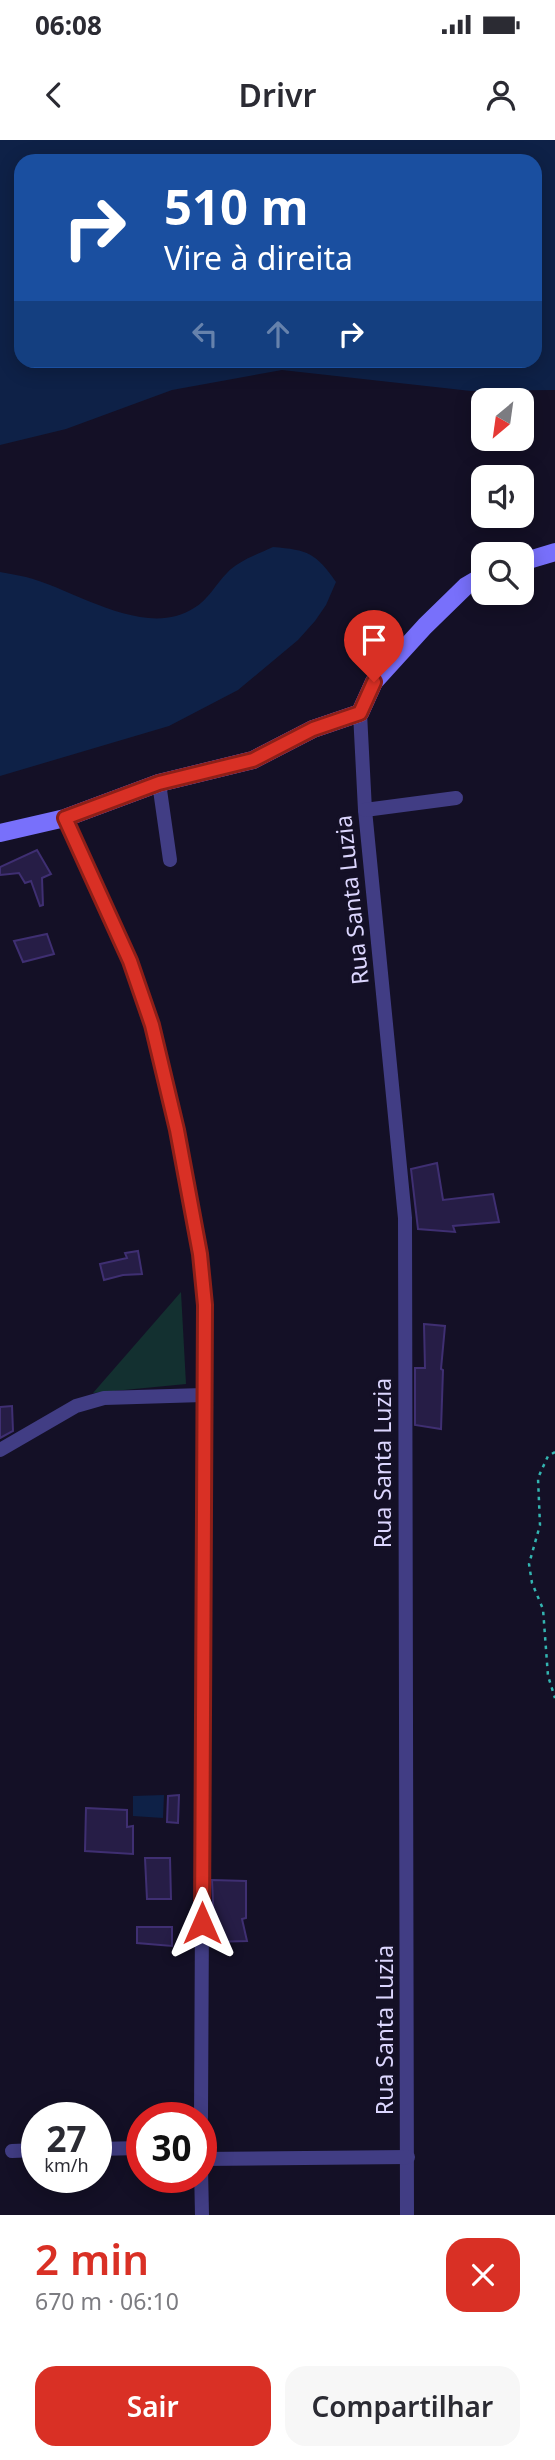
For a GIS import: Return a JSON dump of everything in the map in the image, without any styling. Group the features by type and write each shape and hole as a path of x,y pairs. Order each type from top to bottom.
{"street":[{"path":"534,558 555,552"},
{"path":"0,833 65,818 159,783 253,760 313,729 360,713 374,682 425,626 471,583"},
{"name":"Rua Santa Luzia","path":"360,713 365,810 405,1218 407,2215"},
{"path":"159,783 170,860"},
{"path":"365,810 456,798"},
{"path":"65,818 130,961 152,1025 177,1130 200,1254 205,1305 201,2102"},
{"path":"0,1450 76,1406 104,1398 203,1395"},
{"path":"12,2151 21,2151"},
{"path":"217,2159 408,2157"},
{"path":"202,2193 202,2215"}],"path":[{"path":"555,1452 548,1456 538,1478 540,1525 529,1564 532,1583 543,1609 548,1676 555,1698"}],"green space":[{"path":"181,1292 186,1384 93,1393"}],"water":[{"path":"0,140 555,140 555,390 471,388 471,391 282,370 172,390 66,429 0,445"},
{"path":"273,547 310,555 323,565 336,582 326,605 298,640 238,690 169,726 0,776 0,572 45,583 110,609 154,618 175,616 194,608 204,601 223,577 237,565"},
{"path":"164,1795 163,1818 133,1816 133,1796"}],"building":[{"path":"37,850 51,874 42,878 43,905 40,906 31,881 25,883 19,873 0,875 0,867"},
{"path":"47,934 54,954 23,962 14,941"},
{"path":"437,1163 443,1200 493,1194 499,1222 453,1226 455,1232 418,1229 411,1169"},
{"path":"138,1251 142,1274 104,1280 100,1264 127,1258 125,1253"},
{"path":"424,1324 445,1326 441,1369 441,1429 415,1425 415,1368 425,1368"},
{"path":"12,1406 13,1431 0,1438 0,1407"},
{"path":"179,1795 178,1823 167,1822 168,1796"},
{"path":"86,1808 127,1810 127,1827 133,1826 133,1854 85,1851"},
{"path":"145,1858 170,1858 171,1899 147,1899"},
{"path":"212,1880 246,1881 246,1918 242,1919 247,1941 211,1942 214,1924"},
{"path":"137,1927 172,1927 172,1946 137,1943"}],"route":[{"path":"202,1923 205,1305 200,1254 177,1130 152,1025 130,961 65,818 159,783 253,760 313,729 360,713 374,682"}]}
